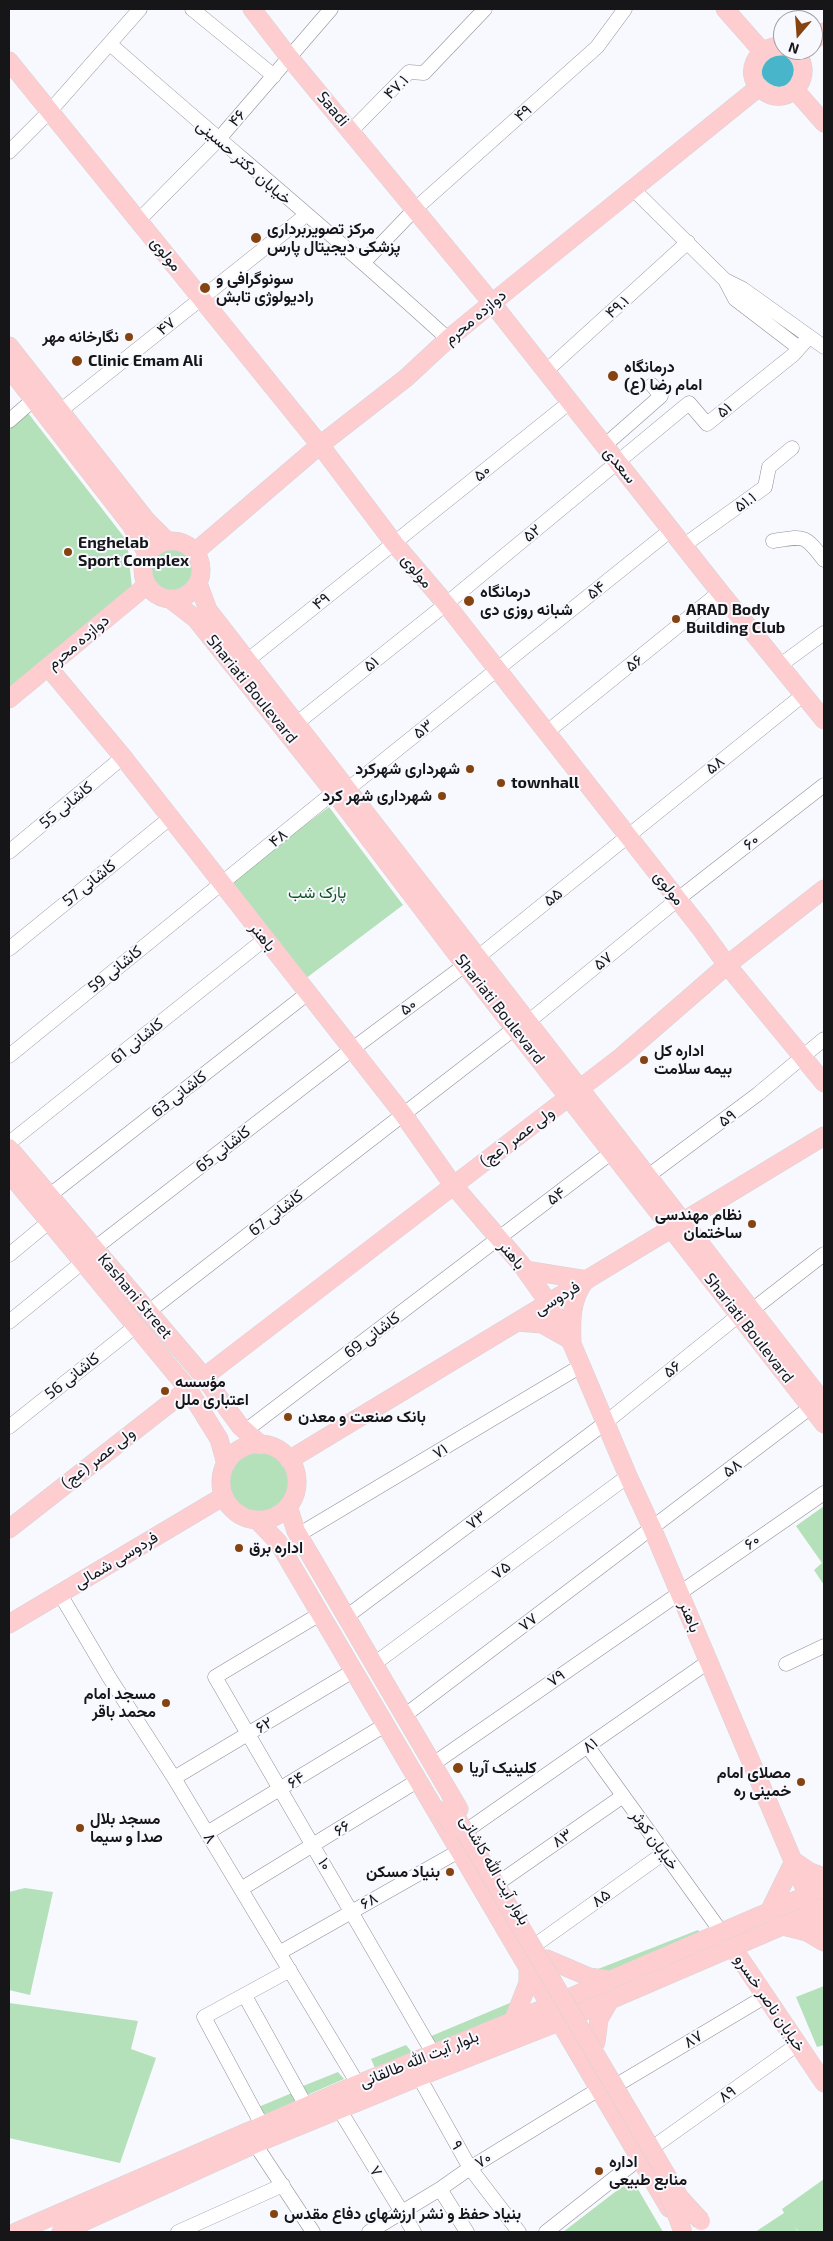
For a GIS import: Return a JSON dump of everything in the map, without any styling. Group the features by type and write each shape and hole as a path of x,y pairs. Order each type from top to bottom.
{"main road":[{"name":"Saadi","path":"252,9 414,210"},
{"path":"725,9 762,51"},
{"path":"738,24 759,34 773,35"},
{"path":"773,47 769,47 762,51 754,64 753,72 759,87 766,92 781,96 795,90 800,84 804,68 800,60"},
{"name":"مولوی","path":"9,60 320,445 394,543 446,604 678,899 727,965 824,1083"},
{"name":"دوازده محرم","path":"195,552 320,445 406,378 448,338 759,87"},
{"path":"795,90 824,123"},
{"name":"سعدی","path":"414,210 492,303 672,529 683,546 824,720"},
{"path":"9,346 146,520 167,541"},
{"path":"9,368 131,525 147,554"},
{"path":"167,541 182,543 195,552 201,567 198,583 187,595 170,599 155,594 147,585 143,568 147,554 152,548 167,541"},
{"name":"Shariati Boulevard","path":"198,583 208,610 297,723 341,791"},
{"name":"دوازده محرم","path":"9,699 147,585"},
{"name":"Shariati Boulevard","path":"170,599 196,619 341,791 574,1093 648,1176 677,1225 691,1254 746,1313"},
{"name":"باهنر","path":"48,667 123,756 264,939 403,1114 453,1185 525,1270 548,1302 572,1345 808,1895 820,1910 824,1934"},
{"name":"ولی عصر (عج)","path":"204,1377 621,1057 727,965 824,889"},
{"name":"Shariati Boulevard","path":"574,1093 612,1152 656,1209 677,1225 746,1313 819,1399 824,1424"},
{"name":"فردوسی","path":"289,1460 824,1136"},
{"name":"Kashani Street","path":"9,1148 50,1195 136,1326 188,1389 219,1439 226,1464"},
{"name":"Kashani Street","path":"12,1183 148,1312 204,1377 242,1428 261,1445"},
{"path":"656,1209 649,1242 677,1247 691,1254"},
{"path":"525,1270 587,1280 577,1294 573,1309 572,1345"},
{"path":"525,1270 531,1284 530,1296 525,1310 517,1322 542,1324 561,1333 572,1345"},
{"name":"ولی عصر (عج)","path":"9,1529 188,1389"},
{"path":"219,1439 229,1443 236,1440 242,1428"},
{"path":"261,1445 274,1448 289,1460 294,1471 296,1483 294,1495 288,1506 272,1517 257,1520 246,1517 236,1512 224,1496 221,1480 226,1464 240,1449 261,1445"},
{"name":"فردوسی شمالی","path":"9,1624 224,1496"},
{"name":"بلوار آیت الله کاشانی","path":"288,1506 297,1533 704,2227"},
{"name":"بلوار آیت الله کاشانی","path":"257,1520 278,1542 683,2232"},
{"path":"278,1542 277,1533 280,1530 288,1527 297,1533"},
{"path":"452,1796 452,1810 497,1887 680,2198 704,2227"},
{"path":"434,1808 445,1814 672,2202 683,2232"},
{"path":"769,1912 794,1861 814,1874 824,1877"},
{"name":"بلوار آیت الله طالقانی","path":"61,2232 256,2144 419,2077 498,2036 513,2021 824,1888"},
{"name":"بلوار آیت الله طالقانی","path":"16,2232 433,2053 498,2036 526,2034 559,2022 820,1910"},
{"path":"783,1926 807,1932 824,1942"},
{"name":"خیابان ناصر خسرو","path":"733,1948 824,2083"},
{"path":"547,1959 589,1978 610,1980"},
{"path":"513,2021 528,1983 528,1969"},
{"path":"596,2042 599,2019 610,2000"},
{"path":"526,2034 541,2034 555,2037 577,2052"}],"street":[{"path":"9,152 50,111 140,9"},
{"path":"192,9 274,76"},
{"path":"289,57 331,9"},
{"name":"۴۷.۱","path":"352,131 409,72 424,73 485,9"},
{"name":"۴۹","path":"414,210 597,47 625,9"},
{"name":"خیابان دکتر حسینی","path":"110,44 218,140 364,262 448,338"},
{"name":"۴۶","path":"139,220 218,140 289,57"},
{"path":"633,188 725,280 735,299 799,348"},
{"path":"364,262 414,210"},
{"path":"201,298 306,215"},
{"name":"۴۹.۱","path":"546,371 688,242"},
{"path":"725,280 743,289 824,347"},
{"name":"۴۷","path":"60,411 201,298"},
{"name":"۵۱","path":"618,461 689,403 707,424 799,348 809,337"},
{"path":"604,446 662,396 652,385"},
{"path":"9,421 33,400"},
{"name":"۵۰","path":"394,543 570,402"},
{"name":"۵۱.۱","path":"683,546 765,487 769,467 792,448"},
{"name":"۵۲","path":"446,604 618,461"},
{"name":"۵۴","path":"498,670 672,529"},
{"path":"773,541 800,537 806,539 824,560"},
{"name":"۴۹","path":"248,660 394,543"},
{"name":"۵۶","path":"547,732 720,592"},
{"name":"۵۱","path":"297,723 446,604"},
{"path":"780,666 824,634"},
{"name":"۵۳","path":"341,791 498,670"},
{"name":"۵۸","path":"627,836 803,695"},
{"name":"کاشانی 55","path":"9,852 123,756"},
{"name":"۶۰","path":"678,899 824,786"},
{"name":"۴۸","path":"221,883 341,791"},
{"name":"کاشانی 57","path":"9,949 170,818"},
{"name":"۵۵","path":"471,961 627,836"},
{"name":"کاشانی 59","path":"9,1056 221,883"},
{"name":"۵۷","path":"521,1025 678,899"},
{"name":"کاشانی 61","path":"9,1143 264,939"},
{"name":"۵۰","path":"351,1050 471,961"},
{"name":"کاشانی 63","path":"50,1195 308,993"},
{"path":"403,1114 521,1025"},
{"path":"803,1056 824,1039"},
{"name":"کاشانی 65","path":"9,1322 89,1255 351,1050"},
{"name":"۵۹","path":"648,1176 758,1094 803,1056"},
{"name":"کاشانی 67","path":"148,1312 403,1114"},
{"name":"۵۴","path":"499,1239 612,1152"},
{"path":"9,1255 50,1221"},
{"name":"کاشانی 69","path":"242,1428 499,1239"},
{"name":"۵۶","path":"605,1423 824,1254"},
{"name":"کاشانی 56","path":"9,1427 136,1326"},
{"name":"۷۱","path":"297,1533 581,1366"},
{"name":"۵۸","path":"652,1528 819,1399"},
{"name":"۷۳","path":"346,1617 605,1423"},
{"name":"۷۵","path":"374,1664 628,1476"},
{"name":"۶۰","path":"679,1592 824,1493"},
{"name":"۷۷","path":"404,1716 652,1528"},
{"name":"۷۹","path":"433,1764 679,1592"},
{"name":"۸","path":"60,1594 109,1677 174,1778 358,2084"},
{"name":"۱۰","path":"320,1614 215,1677 433,2053"},
{"path":"786,1664 824,1646"},
{"name":"۸۱","path":"470,1828 708,1662"},
{"name":"۶۲","path":"174,1778 353,1671"},
{"name":"۶۴","path":"207,1834 385,1725"},
{"name":"خیابان کوثر","path":"588,1747 722,1932"},
{"name":"۶۶","path":"241,1890 417,1781"},
{"name":"۸۳","path":"501,1881 623,1796"},
{"name":"۶۸","path":"279,1953 459,1851"},
{"name":"۸۵","path":"538,1943 664,1853"},
{"path":"262,2125 204,2017 290,1970"},
{"path":"245,1996 306,2106"},
{"name":"۸۷","path":"620,2083 766,1996"},
{"name":"۸۹","path":"656,2145 798,2044"},
{"name":"۹","path":"419,2077 470,2168 520,2232"},
{"name":"۷۰","path":"369,2232 599,2089"},
{"name":"۷","path":"339,2109 414,2232"},
{"path":"256,2144 313,2232"},
{"path":"546,2232 640,2158"},
{"path":"178,2232 283,2185"},
{"path":"440,2189 467,2232"}],"green space":[{"name":"Enghelab Sport Complex","path":"28,413 127,541 132,588 9,690 9,430"},
{"path":"171,548 186,554 192,569 186,584 171,590 156,584 150,569 156,554"},
{"name":"پارک شب","path":"329,807 403,905 305,979 230,881"},
{"path":"259,1449 271,1452 282,1459 289,1470 292,1482 289,1494 282,1505 271,1512 259,1515 247,1512 236,1505 229,1494 226,1482 229,1470 236,1459 247,1452"},
{"path":"824,1506 824,1585 814,1570 822,1563 796,1526"},
{"path":"25,1888 53,1892 30,1995 9,1990 9,1892"},
{"path":"698,1930 704,1937 603,1977 598,1969"},
{"path":"824,1986 824,2045 817,2047 796,1997"},
{"path":"517,2000 511,2016 436,2046 429,2037"},
{"path":"9,2003 138,2021 131,2049 156,2058 120,2163 9,2138"},
{"path":"406,2045 412,2052 375,2068 371,2059"},
{"path":"338,2072 344,2079 307,2095 303,2086"},
{"path":"292,2093 297,2101 261,2116 256,2108"},
{"path":"632,2179 663,2232 563,2232"},
{"path":"824,2179 824,2232 799,2232 795,2227 798,2232 755,2232 784,2213 782,2209"}],"water":[{"path":"771,55 773,55 773,60 791,60 794,64 794,78 785,87 771,87 762,78 762,64"}],"place":[{"name":"مرکز تصویربرداری پزشکی دیجیتال پارس","path":"256,238"},
{"name":"سونوگرافی و رادیولوژی تابش","path":"205,288"},
{"name":"نگارخانه مهر","path":"129,337"},
{"name":"Clinic Emam Ali","path":"77,361"},
{"name":"درمانگاه امام رضا (ع)","path":"613,376"},
{"name":"Enghelab Sport Complex","path":"68,552"},
{"name":"درمانگاه شبانه روزی دی","path":"469,601"},
{"name":"ARAD Body Building Club","path":"676,619"},
{"name":"شهرداری شهرکرد","path":"470,769"},
{"name":"townhall","path":"501,783"},
{"name":"شهرداری شهر کرد","path":"442,796"},
{"name":"اداره کل بیمه سلامت","path":"644,1060"},
{"name":"نظام مهندسی ساختمان","path":"752,1224"},
{"name":"مؤسسه اعتباری ملل","path":"165,1391"},
{"name":"بانک صنعت و معدن","path":"288,1417"},
{"name":"اداره برق","path":"239,1548"},
{"name":"مسجد امام محمد باقر","path":"166,1703"},
{"name":"کلینیک آریا","path":"458,1768"},
{"name":"مصلای امام خمینی ره","path":"801,1782"},
{"name":"مسجد بلال صدا و سیما","path":"80,1828"},
{"name":"بنیاد مسکن","path":"450,1872"},
{"name":"اداره منابع طبیعی","path":"599,2171"},
{"name":"بنیاد حفظ و نشر ارزشهای دفاع مقدس","path":"274,2214"}]}
